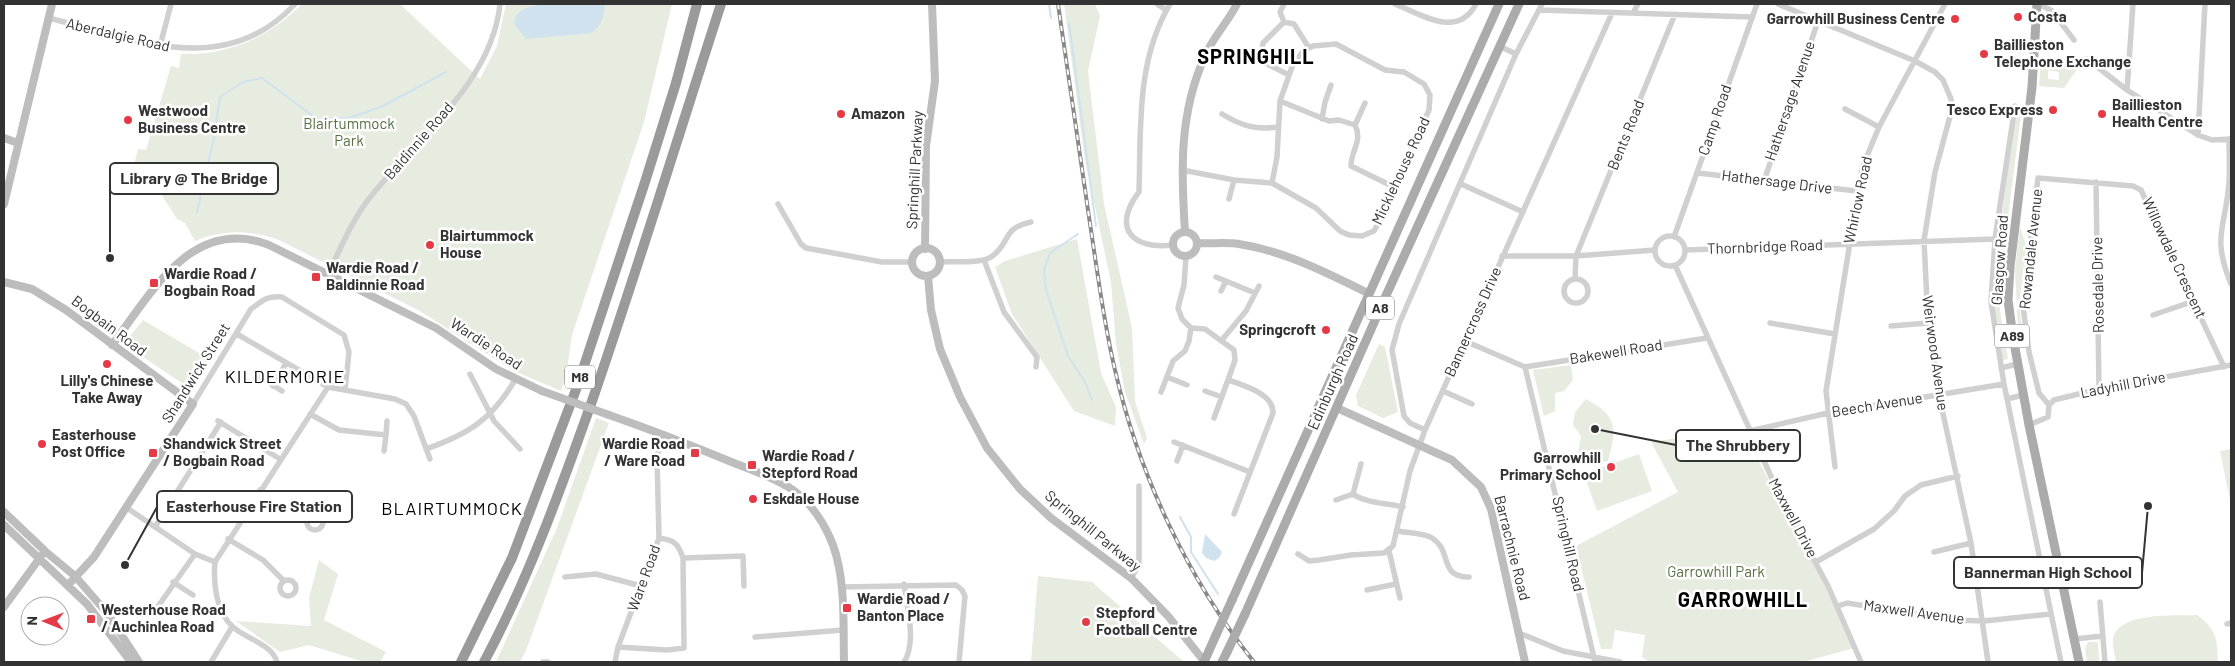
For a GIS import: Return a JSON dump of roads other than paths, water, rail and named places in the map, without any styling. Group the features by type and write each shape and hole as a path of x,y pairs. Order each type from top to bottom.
{"highway":[{"path":"676,83 692,4"},
{"name":"M8","path":"461,662 512,558 577,387 676,83 697,4"},
{"name":"M8","path":"694,88 717,4"},
{"name":"M8","path":"484,662 528,569 576,447 635,277 721,4"}],"main road":[{"name":"Edinburgh Road","path":"1205,662 1323,402 1368,293 1499,4"},
{"name":"Edinburgh Road","path":"1222,662 1518,4"},
{"name":"Glasgow Road","path":"2038,4 2032,87 2009,281 2010,316 2023,395 2079,662"},
{"path":"1483,39 1499,46"},
{"name":"A8","path":"1368,293 1384,300"},
{"path":"1323,402 1337,408"}],"street":[{"path":"4,204 52,4"},
{"path":"160,46 171,4"},
{"name":"Aberdalgie Road","path":"49,18 160,46 191,49 227,44 262,30 276,21 295,4"},
{"name":"Baldinnie Road","path":"328,274 366,202 477,71 491,44 500,4"},
{"name":"Springhill Parkway","path":"925,248 926,146 935,81 932,4"},
{"path":"1157,4 1166,10"},
{"path":"1170,4 1155,38 1143,82 1139,192 1131,202 1127,216 1128,228 1142,244 1155,247 1173,245"},
{"path":"1185,232 1182,146 1189,98 1206,54 1237,4"},
{"path":"1284,4 1280,12 1284,22"},
{"path":"1395,4 1442,23 1457,22 1472,11 1476,4"},
{"path":"1633,13 1638,4"},
{"name":"Camp Road","path":"1674,236 1757,4"},
{"name":"Weirwood Avenue","path":"1778,4 1915,61 1935,72 1943,80 1951,99 1952,109 1934,172 1924,240 1928,323 1939,395 1971,543 1984,621 1988,662"},
{"name":"Whirlow Road","path":"1835,467 1826,391 1857,191 1867,153 1879,127 1945,4"},
{"path":"2038,4 2052,11 2074,40"},
{"path":"2127,90 2132,4"},
{"path":"2198,135 2205,4"},
{"path":"1425,430 1410,423 1404,416 1392,350 1399,324 1462,184 1516,54 1540,7 1612,13 1751,17"},
{"name":"Bannercross Drive","path":"1389,551 1393,546 1398,531 1410,471 1425,430 1612,13"},
{"name":"Bents Road","path":"1576,256 1675,14"},
{"name":"Hathersage Avenue","path":"1764,181 1818,21"},
{"path":"1272,183 1277,157 1280,100 1289,74 1303,51 1310,48 1294,24 1284,22"},
{"path":"1284,22 1263,43 1261,61 1289,74"},
{"name":"Micklehouse Road","path":"1182,170 1234,180 1272,183 1316,208 1340,231 1349,235 1362,236 1374,231 1429,110 1430,95 1424,84 1404,72 1385,70 1336,44 1310,48"},
{"path":"1499,46 1516,54"},
{"path":"2087,59 2127,90 2198,135 2212,140 2230,139 2229,182 2219,241 2222,260 2231,284"},
{"path":"1322,119 1331,85"},
{"path":"1280,100 1322,119 1355,124"},
{"path":"1365,103 1355,124 1358,132 1358,144 1351,159 1351,166 1394,187"},
{"name":"Glasgow Road","path":"2015,106 1995,239 1991,302 2004,384 2061,662"},
{"path":"1845,109 1879,127"},
{"path":"1222,114 1240,125 1264,129 1278,127"},
{"path":"4,138 18,144"},
{"name":"Hathersage Drive","path":"1697,172 1857,191"},
{"name":"Willowdale Crescent","path":"2038,178 2133,186 2141,190 2224,366"},
{"name":"Rowandale Avenue","path":"2038,178 2023,306 2029,352 2039,393 2049,405"},
{"path":"1229,199 1234,180"},
{"name":"Rosedale Drive","path":"2096,182 2099,388"},
{"path":"1462,184 1523,212"},
{"path":"778,204 801,244 806,248 882,262 913,262"},
{"path":"940,262 984,260 991,257 1010,232 1018,225 1031,222"},
{"path":"1185,232 1194,236 1197,243 1195,251 1186,256 1178,254 1173,245 1176,236 1185,232"},
{"path":"1674,236 1682,242 1685,250 1682,259 1674,265 1661,263 1655,250 1661,239 1674,236"},
{"name":"Wardie Road","path":"112,344 175,264 199,247 213,242 238,238 262,242 436,328 484,362 515,380 664,434 783,484 804,499 822,522 830,536 840,569 844,662"},
{"name":"Thornbridge Road","path":"1685,250 1924,240 1995,239"},
{"path":"1197,243 1239,244 1268,251 1293,259 1368,293"},
{"path":"925,248 934,251 940,262 938,269 928,276 919,274 913,262 915,254 925,248"},
{"path":"1502,256 1576,256 1655,250"},
{"path":"1186,256 1184,284 1178,308 1182,319 1191,328 1205,330 1234,350 1236,356 1214,418"},
{"path":"1576,256 1576,280"},
{"path":"984,260 1004,312 1037,357 1036,367"},
{"name":"Maxwell Drive","path":"1674,265 1779,494 1838,606 1861,662"},
{"name":"Springhill Parkway","path":"928,276 931,310 940,349 960,397 987,448 1020,488 1051,518 1131,578 1168,616 1205,662"},
{"path":"1216,277 1255,293"},
{"path":"1576,280 1586,284 1588,291 1585,298 1575,303 1566,297 1564,289 1568,282 1576,280"},
{"path":"1221,291 1226,281"},
{"name":"Bogbain Road","path":"4,282 32,289 82,320 193,404"},
{"path":"1221,341 1246,311 1259,286"},
{"name":"Shandwick Street","path":"68,585 94,557 238,334 251,309 265,298 273,296 282,297 341,333 346,339 349,352 344,390"},
{"path":"2153,315 2194,301"},
{"path":"1770,323 1835,334"},
{"path":"1891,326 1928,323"},
{"path":"1161,392 1173,360 1185,351 1191,328"},
{"path":"238,334 328,387 395,399 406,404 414,416 430,459"},
{"name":"Bakewell Road","path":"1525,367 1707,338"},
{"path":"1464,341 1525,367"},
{"path":"273,386 286,363"},
{"path":"2001,368 2017,364"},
{"name":"Ladyhill Drive","path":"2029,425 2048,417 2049,405 2054,400 2099,388 2231,365"},
{"name":"Springhill Road","path":"1525,367 1595,660"},
{"path":"470,374 482,402 492,414 499,427 520,449"},
{"path":"257,375 282,391"},
{"path":"1166,377 1187,385"},
{"path":"426,449 470,431 492,414 515,380"},
{"path":"1228,380 1244,386 1269,400 1274,406 1274,413 1234,514"},
{"name":"Beech Avenue","path":"1750,430 1828,413 2004,384"},
{"path":"277,662 267,648 232,627 222,612 217,597 215,562 228,539 328,387"},
{"path":"1205,391 1222,397"},
{"path":"1443,391 1472,404"},
{"path":"2008,399 2023,395"},
{"name":"Barrachnie Road","path":"1337,408 1452,460 1482,487 1492,509 1525,662"},
{"path":"310,414 339,430 386,435"},
{"path":"155,527 220,421 280,459"},
{"path":"384,451 388,421"},
{"name":"Ware Road","path":"615,662 618,647 659,538 657,457 664,434"},
{"path":"1174,442 1250,472"},
{"path":"1177,461 1183,445"},
{"path":"1353,494 1361,464"},
{"path":"1816,562 1874,529 1894,511 1905,496 1921,485 1958,476"},
{"path":"1131,578 1139,565 1138,486"},
{"path":"260,490 308,519"},
{"path":"1353,494 1362,501 1379,501 1403,507"},
{"path":"1336,500 1353,494"},
{"path":"127,508 195,554 215,562"},
{"path":"4,512 46,552 75,576 106,613 139,662"},
{"path":"4,525 68,585 93,612 131,662"},
{"path":"1398,531 1431,538 1443,549 1450,572 1458,577 1469,577"},
{"path":"618,647 667,650 684,648 682,558 679,546 672,540 659,538"},
{"path":"228,539 264,560 284,581"},
{"path":"1934,552 1971,543"},
{"path":"1298,554 1309,560 1319,560 1389,551 1400,598"},
{"path":"4,607 39,558 46,552"},
{"path":"154,612 173,582 195,554"},
{"path":"682,558 743,556 744,586"},
{"path":"565,577 596,574 641,586"},
{"path":"173,582 193,594"},
{"path":"904,584 910,640 910,653 904,662"},
{"path":"841,587 904,584 956,585 965,596 959,662"},
{"path":"1367,590 1396,584"},
{"path":"2100,602 2105,662"},
{"name":"Maxwell Avenue","path":"1838,606 1847,603 1954,620 1984,621 2051,614"},
{"path":"211,662 232,627"},
{"path":"755,637 843,630"},
{"path":"1519,633 1563,651 1595,660 1620,662"},
{"path":"2074,639 2103,636"},
{"path":"543,662 548,662"}],"water":[{"path":"545,4 605,4 602,20 591,33 526,39 514,24 515,18 525,9"},
{"path":"1205,534 1222,552 1219,558 1214,561 1206,558 1202,553"}],"waterway":[{"path":"1049,4 1051,18"},
{"path":"1069,23 1096,226"},
{"path":"197,212 214,138 220,97 243,82 262,78 317,119 349,118 383,106 446,72"},
{"path":"1078,234 1050,253 1044,270 1046,290 1068,356 1085,382 1092,400"},
{"path":"1180,517 1191,537 1191,552 1218,594"}],"railway":[{"path":"1058,4 1104,313 1125,409 1152,487 1187,561 1230,630 1254,662"}],"place":[{"name":"Costa","path":"2018,17"},
{"name":"Garrowhill Business Centre","path":"1955,19"},
{"name":"Baillieston Telephone Exchange","path":"1984,54"},
{"name":"Tesco Express","path":"2053,110"},
{"name":"Amazon","path":"841,114"},
{"name":"Baillieston Health Centre","path":"2102,114"},
{"name":"Westwood Business Centre","path":"128,120"},
{"name":"Blairtummock House","path":"430,245"},
{"name":"Library @ The Bridge","path":"110,258"},
{"name":"Wardie Road / Baldinnie Road","path":"316,277"},
{"name":"Wardie Road / Bogbain Road","path":"154,283"},
{"name":"Springcroft","path":"1326,330"},
{"name":"Lilly's Chinese Take Away","path":"107,364"},
{"name":"The Shrubbery","path":"1595,429"},
{"name":"Easterhouse Post Office","path":"42,444"},
{"name":"Shandwick Street / Bogbain Road","path":"153,453"},
{"name":"Wardie Road / Ware Road","path":"695,453"},
{"name":"Wardie Road / Stepford Road","path":"752,465"},
{"name":"Garrowhill Primary School","path":"1611,467"},
{"name":"Eskdale House","path":"753,499"},
{"name":"Bannerman High School","path":"2148,506"},
{"name":"Easterhouse Fire Station","path":"125,565"},
{"name":"Wardie Road / Banton Place","path":"847,608"},
{"name":"Westerhouse Road / Auchinlea Road","path":"91,619"},
{"name":"Stepford Football Centre","path":"1086,622"}],"district":[{"name":"SPRINGHILL","path":"1256,57"},
{"name":"KILDERMORIE","path":"285,377"},
{"name":"BLAIRTUMMOCK","path":"452,509"},
{"name":"GARROWHILL","path":"1743,600"}],"park label":[{"name":"Blairtummock Park","path":"349,132"},
{"name":"Garrowhill Park","path":"1716,572"}]}
